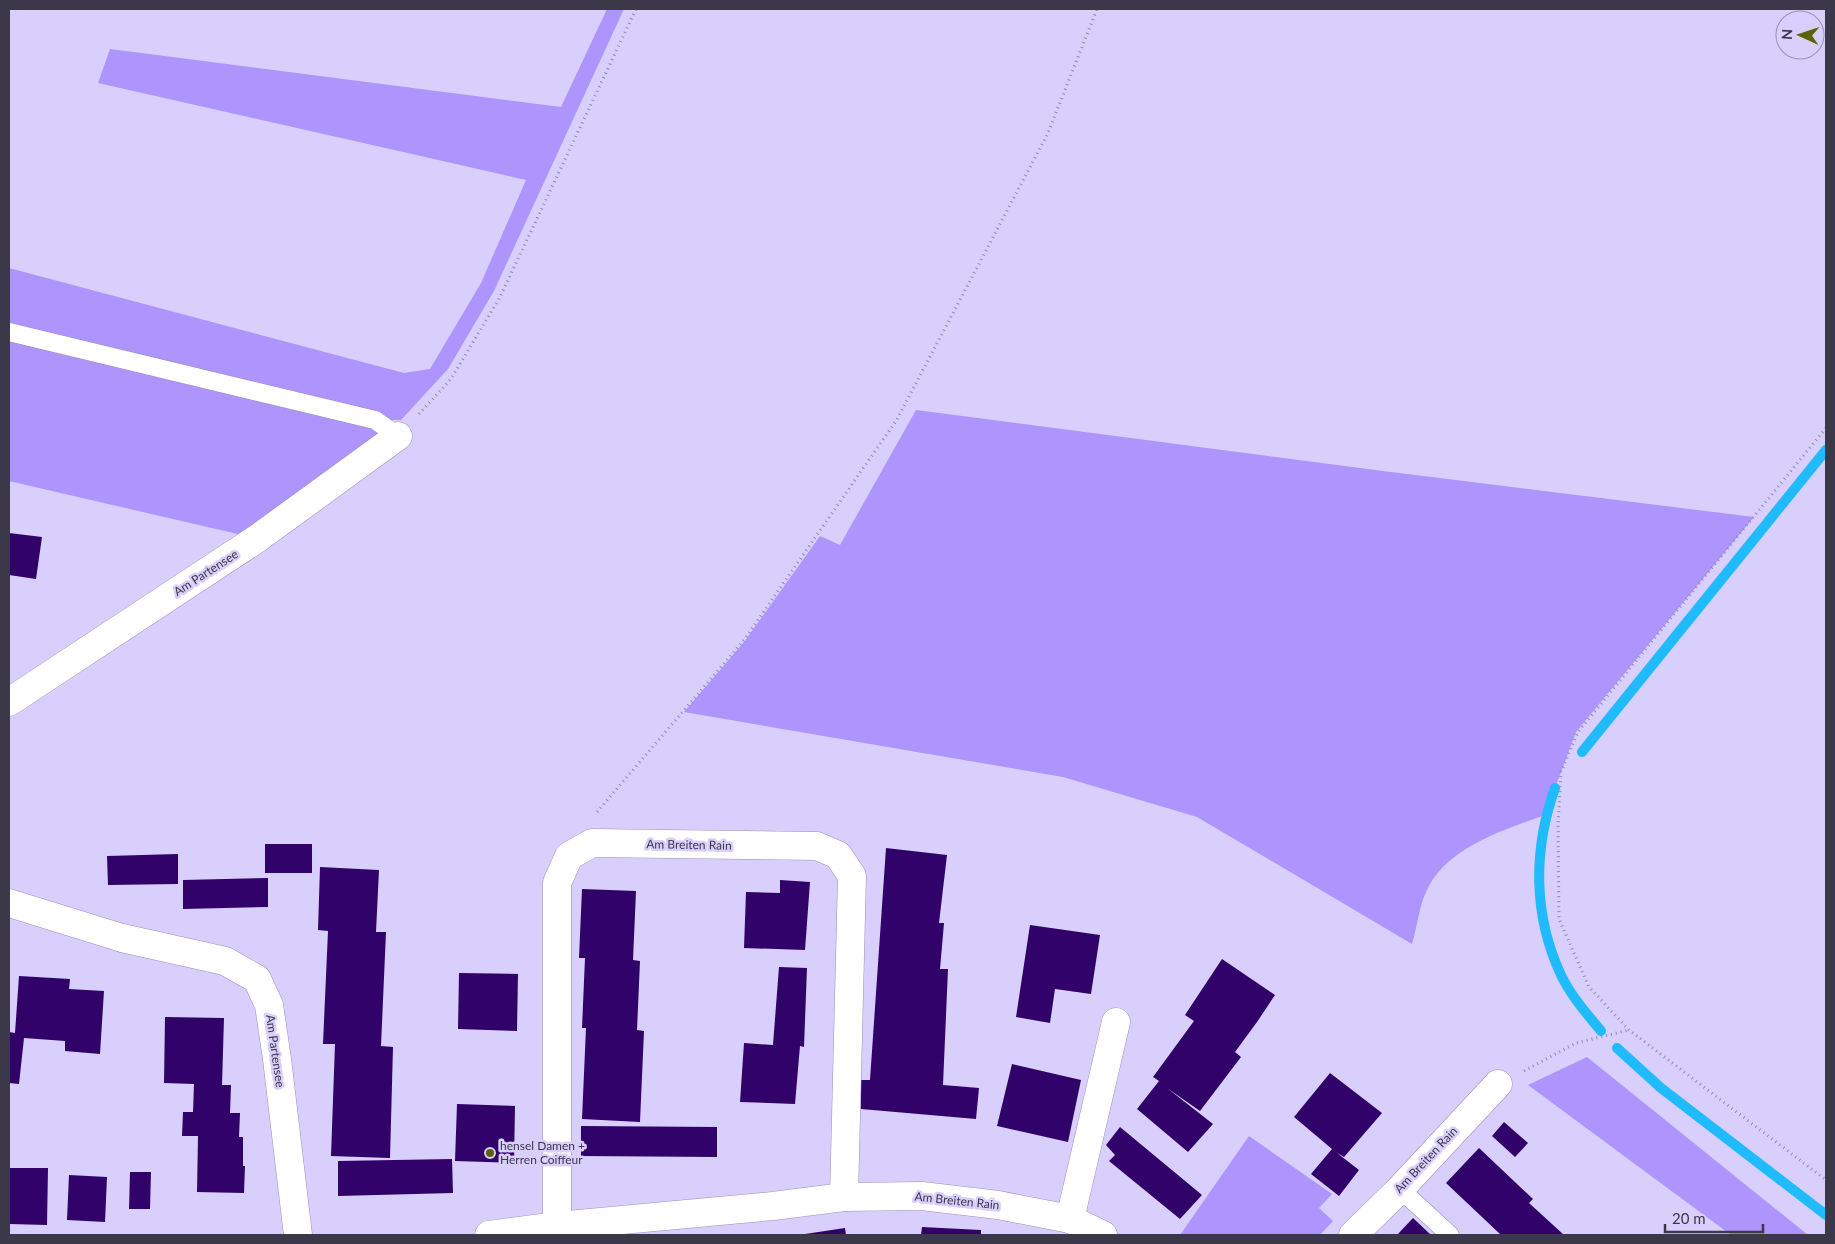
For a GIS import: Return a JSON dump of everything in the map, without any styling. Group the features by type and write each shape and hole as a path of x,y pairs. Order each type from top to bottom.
{"street":[{"name":"Am Partensee","path":"9,702 258,538 398,436"},
{"name":"Am Breiten Rain","path":"592,843 817,846 838,855 852,876 844,1197"},
{"path":"557,1226 557,883 569,856 592,843"},
{"name":"Am Partensee","path":"9,903 122,938 224,961 257,979 269,1005 298,1235"},
{"path":"1070,1220 1116,1022"},
{"name":"Am Breiten Rain","path":"1353,1235 1400,1189 1498,1084"},
{"name":"Am Breiten Rain","path":"494,1235 557,1226 773,1206 844,1197 922,1196 998,1205 1070,1220 1103,1235"}],"lane":[{"path":"9,332 375,420 398,436"},
{"path":"1400,1189 1450,1235"}],"path":[{"path":"398,436 450,379 500,296 636,9"},
{"path":"592,843 591,819 744,640 896,421 1048,133 1097,9"},
{"path":"1826,428 1578,732 1561,772 1558,825 1559,919 1589,988 1630,1030 1826,1180"},
{"path":"1498,1084 1576,1043 1630,1030"}],"shaded area":[{"path":"607,9 624,9 494,291 448,369 401,420 376,420 398,436 255,538 9,481 9,268 404,373 430,369 481,283 526,180 98,83 110,49 561,107"},
{"path":"916,410 1754,517 1576,732 1545,815 1494,834 1461,852 1435,877 1426,892 1412,944 1197,817 1063,777 684,712 744,642 820,536 840,545"},
{"path":"1587,1057 1808,1235 1731,1235 1528,1085"},
{"path":"1249,1136 1332,1194 1319,1208 1333,1221 1320,1235 1180,1235"}],"building":[{"path":"9,533 42,537 36,579 9,575"},
{"path":"265,844 312,844 312,873 265,873"},
{"path":"886,848 947,855 939,923 944,923 940,969 948,969 943,1085 979,1088 976,1119 861,1109 861,1080 870,1080"},
{"path":"178,854 178,884 108,885 107,856"},
{"path":"320,867 379,870 376,932 386,932 381,1046 393,1047 390,1158 331,1156 335,1044 323,1044 328,931 318,930"},
{"path":"268,878 268,907 183,909 183,880"},
{"path":"780,880 810,882 805,950 744,948 746,892 780,893"},
{"path":"582,889 636,891 633,960 640,961 637,1030 644,1031 640,1122 582,1119 586,1028 582,1028 585,958 579,958"},
{"path":"1030,925 1100,935 1091,994 1055,989 1050,1023 1016,1017"},
{"path":"1222,959 1275,995 1235,1052 1241,1057 1200,1111 1167,1088 1213,1124 1188,1152 1137,1109 1159,1081 1153,1077 1194,1021 1185,1015"},
{"path":"779,967 807,968 804,1047 800,1046 795,1104 740,1102 744,1043 773,1045"},
{"path":"459,973 518,974 517,1031 458,1029"},
{"path":"19,976 70,979 69,989 104,991 100,1054 65,1051 65,1041 24,1038 19,1084 9,1083 9,1032 15,1033"},
{"path":"165,1017 224,1018 222,1085 231,1085 230,1113 240,1113 239,1137 243,1137 243,1166 245,1166 244,1193 197,1192 198,1136 182,1136 183,1112 193,1112 194,1084 164,1083"},
{"path":"1012,1064 1081,1080 1068,1142 997,1126"},
{"path":"1330,1073 1382,1113 1344,1157 1337,1153 1359,1170 1339,1196 1311,1174 1332,1149 1294,1117"},
{"path":"457,1104 515,1106 514,1163 455,1161"},
{"path":"1504,1122 1528,1143 1515,1157 1492,1136"},
{"path":"581,1126 717,1127 717,1157 581,1156"},
{"path":"1120,1127 1202,1195 1180,1219 1109,1161 1115,1155 1106,1145"},
{"path":"1479,1148 1533,1199 1529,1203 1564,1235 1499,1235 1446,1183"},
{"path":"452,1159 453,1193 338,1196 338,1161"},
{"path":"9,1168 48,1168 47,1225 9,1224"},
{"path":"130,1172 151,1172 150,1209 129,1209"},
{"path":"69,1175 107,1177 105,1222 67,1220"},
{"path":"1413,1218 1431,1235 1397,1235"},
{"path":"922,1227 981,1230 981,1235 921,1235"},
{"path":"845,1228 846,1235 805,1235 805,1234"}],"waterway":[{"path":"1582,752 1826,450"},
{"path":"1555,788 1548,811 1540,859 1539,882 1545,929 1565,983 1601,1031"},
{"path":"1617,1048 1661,1088 1826,1215"}],"place":[{"name":"hensel Damen + Herren Coiffeur","path":"490,1153"}]}
